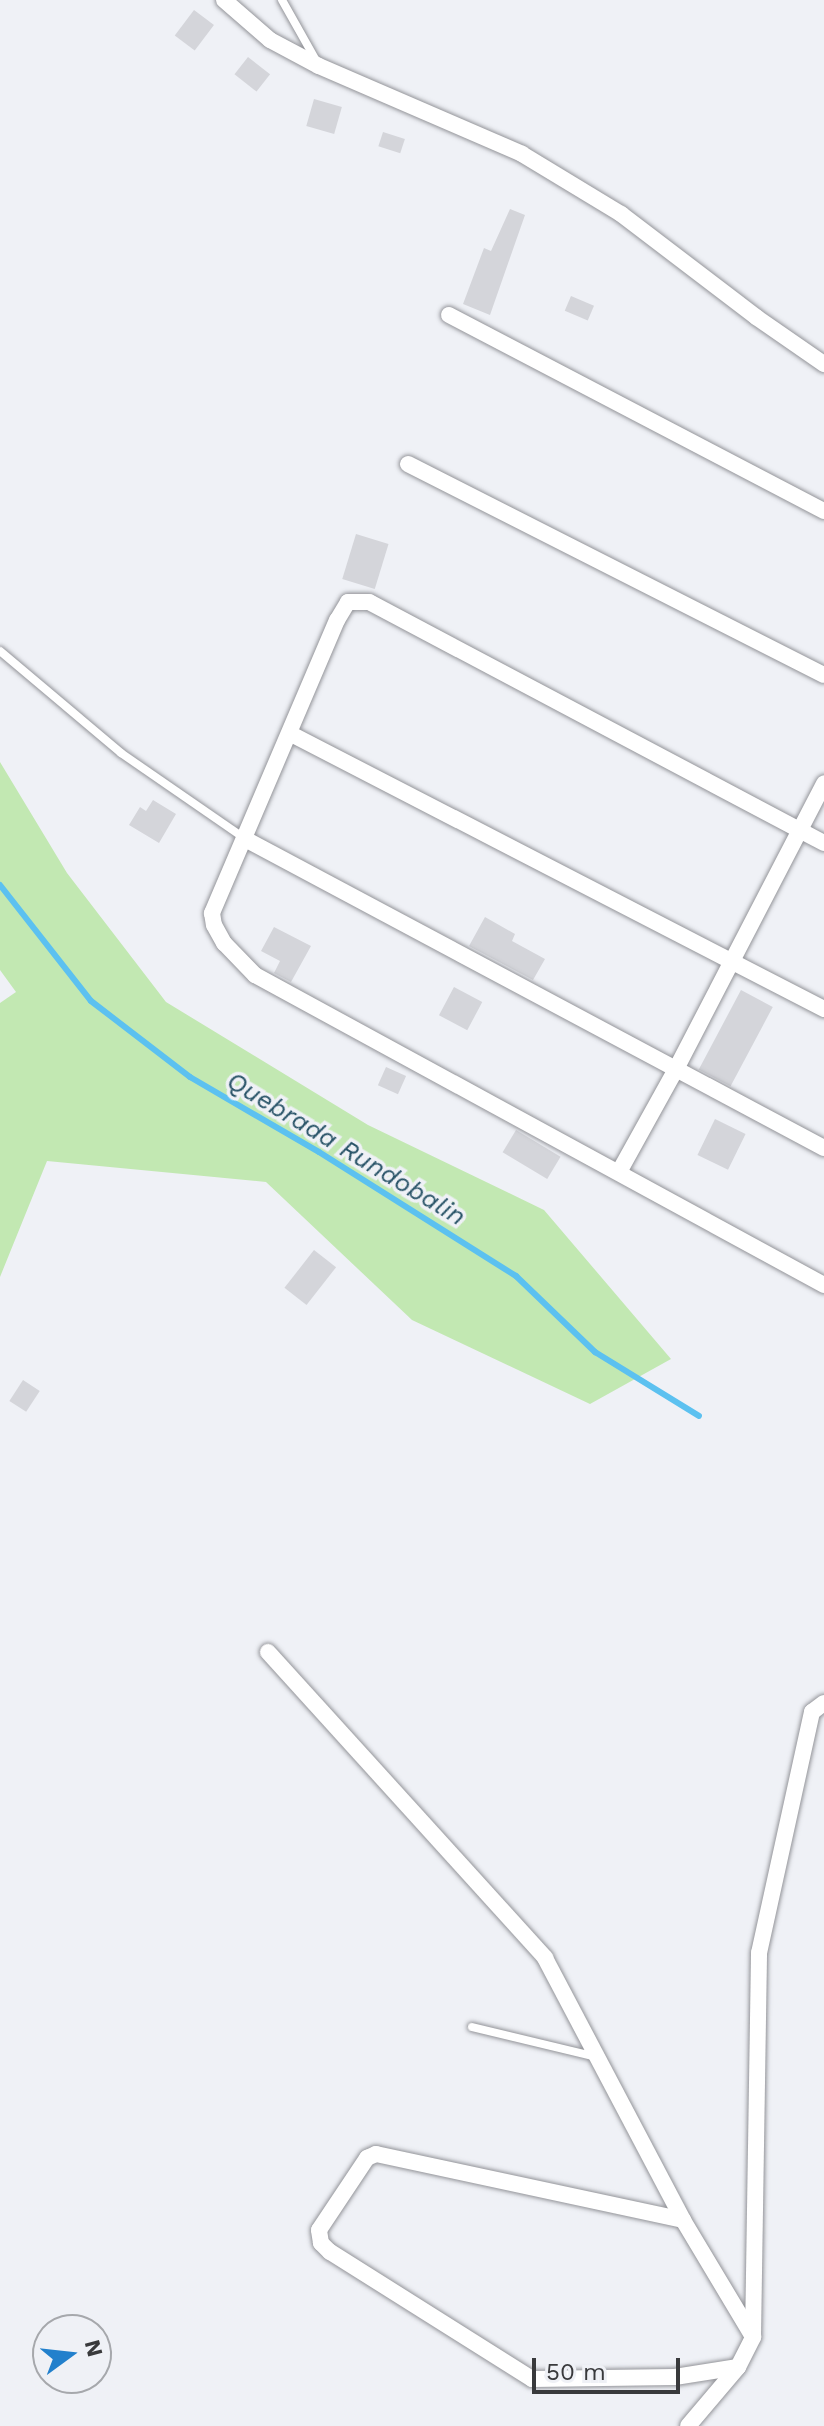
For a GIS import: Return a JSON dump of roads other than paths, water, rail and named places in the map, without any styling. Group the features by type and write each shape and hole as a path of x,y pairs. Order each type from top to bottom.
{"street":[{"path":"224,0 270,40 319,66 522,154 621,214 756,317 824,364"},
{"path":"449,315 824,511"},
{"path":"408,464 824,675"},
{"path":"824,843 369,602 348,602 337,620 291,734 212,913 224,943 255,975 824,1285"},
{"path":"291,734 824,1009"},
{"path":"619,1172 675,1071 824,783"},
{"path":"245,839 824,1148"},
{"path":"268,1652 545,1958 683,2220 753,2337"},
{"path":"688,2426 738,2367 753,2337 759,1953 812,1712 824,1703"},
{"path":"683,2220 376,2154 367,2158 319,2230 321,2243 330,2252 532,2379 675,2377 738,2367"}],"lane":[{"path":"282,0 319,66"},
{"path":"0,651 121,753 245,839"},
{"path":"472,2027 598,2057"}],"waterway":[{"name":"Quebrada Rundobalin","path":"0,885 91,1001 190,1077 319,1152 516,1276 595,1352 699,1416"}]}
